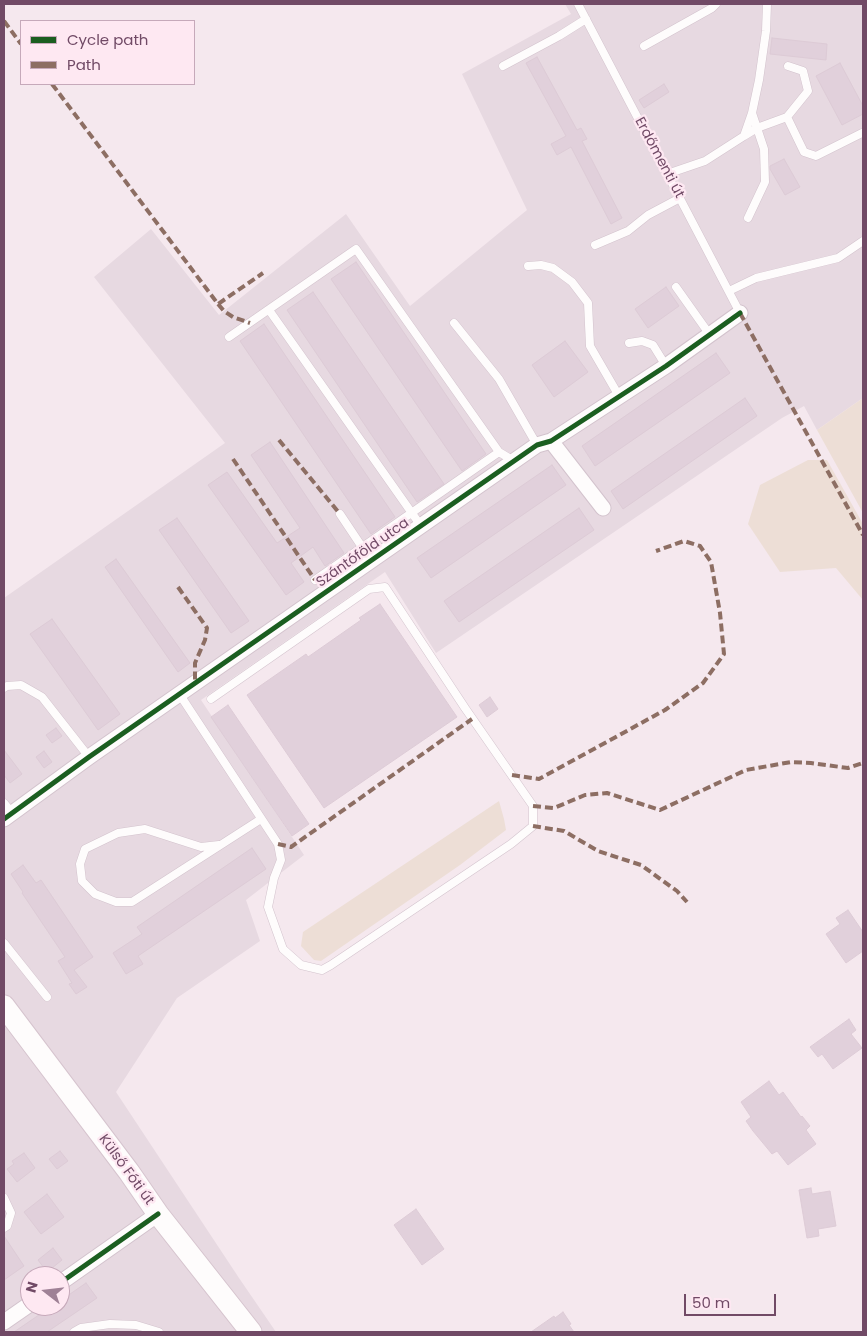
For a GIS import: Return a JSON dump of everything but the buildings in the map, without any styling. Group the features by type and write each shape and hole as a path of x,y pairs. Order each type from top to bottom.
{"main road":[{"name":"Külső Fóti út","path":"4,1006 129,1172 158,1214 251,1332"}],"street":[{"name":"Szántóföld utca","path":"6,811 180,695 514,461 666,366 740,313"},
{"path":"544,443 603,508"},
{"path":"70,1276 158,1214"},
{"path":"4,1322 20,1311"}],"lane":[{"name":"Erdőmenti út","path":"578,4 740,313"},
{"path":"644,46 716,4"},
{"path":"744,136 752,113 766,30 767,4"},
{"path":"503,66 586,19"},
{"path":"667,174 705,161 757,128 787,117 808,91 802,71 788,66"},
{"path":"748,218 765,182 764,149 752,113"},
{"path":"787,117 804,152 816,156 862,134"},
{"path":"595,245 628,231 648,216 680,198"},
{"path":"729,291 756,278 838,258 863,241"},
{"path":"229,337 356,249 499,452 514,461"},
{"path":"528,266 541,265 553,268 572,282 588,303 590,346 619,396"},
{"path":"676,287 710,335"},
{"path":"269,310 410,513 421,526"},
{"path":"454,323 499,379 544,443"},
{"path":"629,343 642,341 653,345 666,366"},
{"path":"315,580 499,452"},
{"path":"340,514 362,547"},
{"path":"180,695 278,844 281,860 274,878 268,907 283,949 301,966 322,970 511,844 533,826 532,806 385,587 369,589 212,699"},
{"path":"4,688 21,685 42,697 89,757"},
{"path":"219,845 201,847 145,829 118,833 85,849 80,864 82,881 95,894 116,902 132,902 261,819"},
{"path":"4,943 48,997"},
{"path":"4,1198 11,1213 7,1226 4,1228"},
{"path":"74,1332 81,1328 110,1324 136,1326 159,1332"}],"shaded area":[{"path":"565,4 863,4 863,398 817,430 804,406 782,418 436,653 385,572 201,700 304,855 246,900 260,941 177,998 116,1092 276,1332 4,1332 4,598 225,443 94,277 151,229 219,315 346,214 410,306 527,210 462,74 571,14"},
{"path":"863,398 863,513 817,430"},
{"path":"808,460 827,460 863,524 863,600 836,568 780,572 748,524 760,485"},
{"path":"499,801 506,830 460,865 321,961 314,960 301,946 303,932"}],"marked path":[{"path":"4,21 20,43"},
{"path":"53,85 218,304 263,273"},
{"path":"218,304 233,317 250,323"},
{"path":"740,313 863,535"},
{"path":"279,440 340,514"},
{"path":"233,459 315,580"},
{"path":"512,775 539,779 665,710 703,683 724,654 720,613 711,562 700,546 684,541 656,551"},
{"path":"178,587 207,628 205,640 195,663 195,684"},
{"path":"278,844 291,847 472,719"},
{"path":"533,806 554,808 585,795 607,793 660,810 746,770 791,762 848,768 863,763"},
{"path":"533,826 564,831 598,851 641,865 677,891 687,902"}],"cycle path":[{"path":"4,819 89,757 537,445 551,441 666,366 740,313"},
{"path":"70,1276 158,1214"}]}
